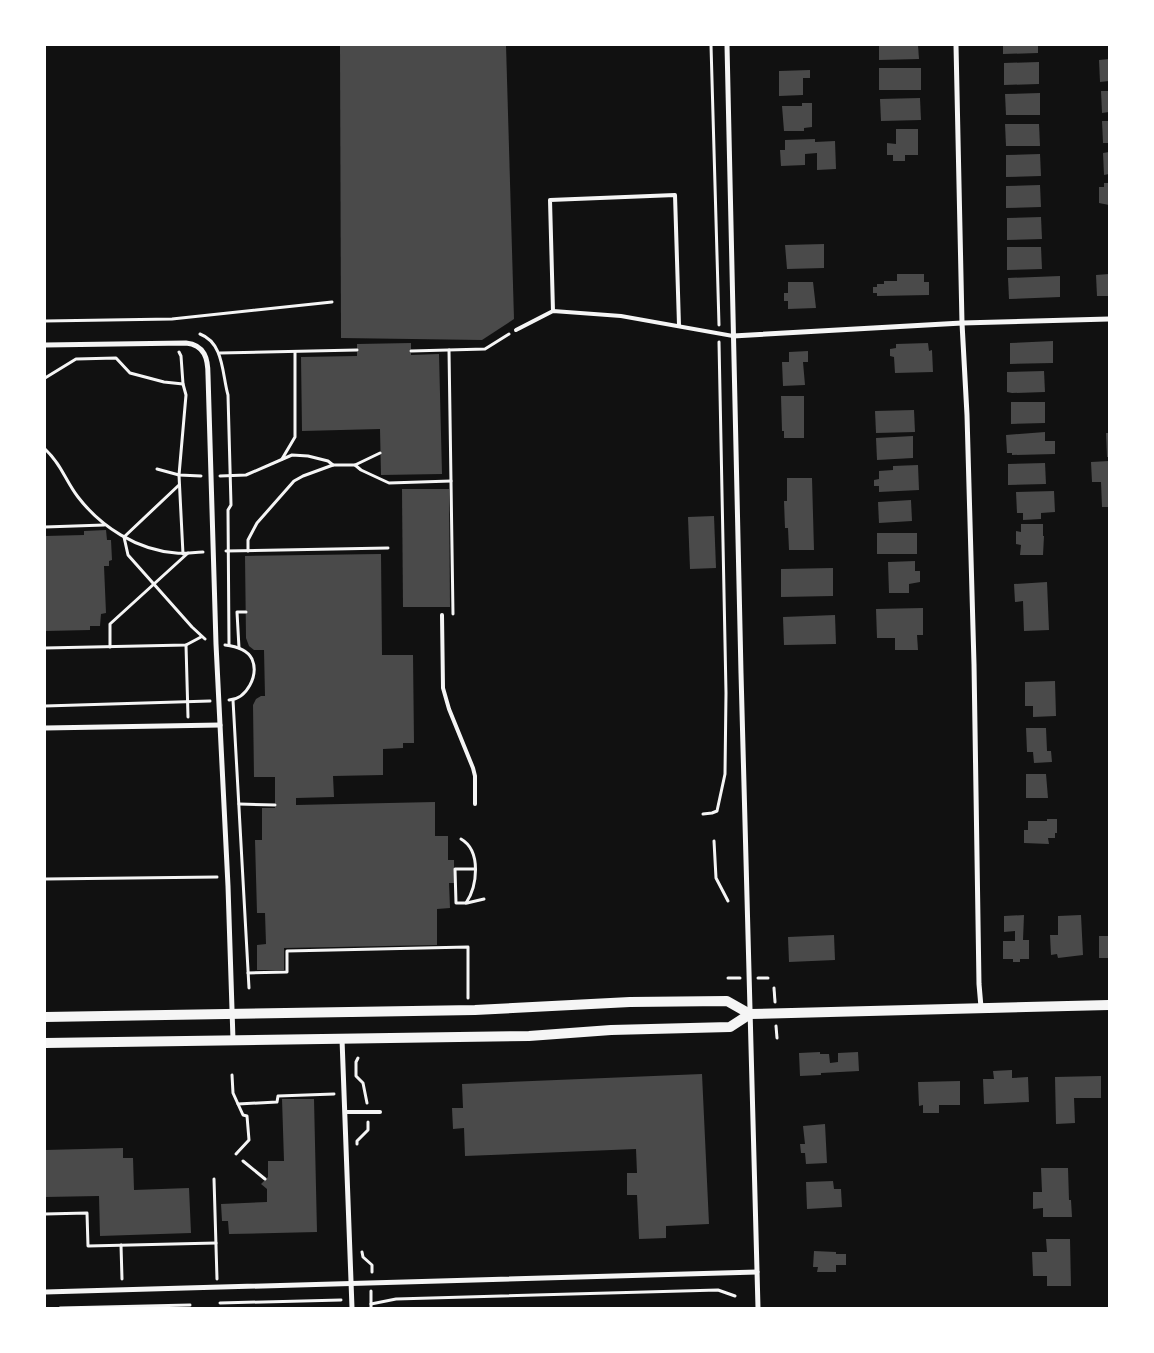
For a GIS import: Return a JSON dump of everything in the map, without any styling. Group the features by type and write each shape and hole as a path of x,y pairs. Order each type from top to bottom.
{"main road":[{"path":"45,1017 475,1010 630,1002 727,1000 750,1014"},
{"path":"45,1043 529,1036 611,1030 730,1027 750,1014 1109,1005"}],"street":[{"path":"727,45 758,1308"},
{"path":"956,45 962,323 968,425 981,1007"},
{"path":"734,336 962,323 1109,319"},
{"path":"45,346 179,343 198,346 206,355 208,366 216,644 228,877 233,1040"},
{"path":"45,728 220,726"},
{"path":"342,1039 352,1308"},
{"path":"45,1292 757,1272"}],"lane":[{"path":"553,311 550,200 675,195 679,326"},
{"path":"516,330 553,311 621,316 734,336"},
{"path":"442,615 443,688 473,768 475,776 475,804"},
{"path":"345,1112 380,1112"}],"path":[{"path":"703,814 716,811 725,774 726,693 711,45"},
{"path":"45,321 172,319 332,302"},
{"path":"411,351 485,349 516,330"},
{"path":"193,332 206,336 220,354 228,395 231,506 228,510 229,645"},
{"path":"220,354 357,350"},
{"path":"442,615 453,614 449,350"},
{"path":"282,459 295,437 295,352"},
{"path":"181,356 183,384 186,394 179,476 183,554"},
{"path":"45,378 76,359 116,358 130,373 164,382 183,384"},
{"path":"45,449 58,464 77,496 97,519 105,525 124,537 148,548 183,554 200,552"},
{"path":"248,551 248,540 257,523 286,488 303,476 333,465 355,465 380,453"},
{"path":"157,469 179,476 246,475 292,456 308,456 328,461 333,465"},
{"path":"355,465 361,470 389,483 451,481"},
{"path":"124,537 180,485"},
{"path":"45,527 105,525"},
{"path":"45,706 233,700 243,695 250,686 253,675 251,657 239,648 216,644 202,637 128,555 124,537"},
{"path":"228,551 388,548"},
{"path":"110,647 110,624 189,553"},
{"path":"239,648 237,612 246,612"},
{"path":"45,648 186,645 202,637"},
{"path":"186,645 188,726"},
{"path":"233,700 249,988"},
{"path":"238,804 275,805"},
{"path":"462,839 472,853 475,869 475,881 466,903"},
{"path":"714,842 716,878 728,902"},
{"path":"475,869 456,868 456,902 466,903 484,899"},
{"path":"45,879 228,877"},
{"path":"248,973 287,972 287,951 468,947 468,999"},
{"path":"358,1058 356,1062 356,1076 363,1083 368,1130 357,1141 358,1151"},
{"path":"232,1075 233,1093 243,1115 247,1116 249,1140 236,1154"},
{"path":"238,1104 277,1102 278,1096 344,1094"},
{"path":"243,1161 265,1179"},
{"path":"214,1180 217,1287"},
{"path":"45,1214 87,1213 88,1246 216,1243"},
{"path":"121,1245 122,1290"},
{"path":"360,1248 363,1257 372,1265 371,1306 396,1299 718,1290 736,1296"},
{"path":"220,1303 352,1299"},
{"path":"60,1308 190,1305"}],"building":[{"path":"340,45 506,45 514,319 482,340 341,338"},
{"path":"879,45 918,45 919,59 879,60"},
{"path":"1003,45 1038,45 1038,53 1003,54"},
{"path":"1109,59 1109,81 1100,82 1099,60"},
{"path":"1039,62 1039,84 1004,85 1004,63"},
{"path":"879,68 921,68 921,90 879,90"},
{"path":"810,70 810,78 803,78 803,95 779,96 779,71"},
{"path":"1101,91 1109,91 1109,112 1102,113"},
{"path":"1040,93 1040,115 1006,115 1005,94"},
{"path":"920,98 921,120 881,121 880,99"},
{"path":"802,103 812,103 812,127 804,128 804,131 784,131 782,106 802,106"},
{"path":"1102,121 1109,121 1109,143 1103,143"},
{"path":"1005,124 1039,124 1040,146 1006,146"},
{"path":"896,129 918,129 918,155 905,155 905,161 893,161 893,155 887,155 887,143 896,144"},
{"path":"815,139 815,142 835,141 836,169 817,170 817,153 805,154 805,165 781,166 780,150 785,150 785,140"},
{"path":"1109,152 1109,174 1104,175 1103,153"},
{"path":"1040,154 1041,176 1006,177 1006,155"},
{"path":"1104,183 1109,183 1109,205 1099,203 1099,187 1104,187"},
{"path":"1040,185 1041,207 1006,208 1006,186"},
{"path":"1041,217 1042,239 1007,240 1007,218"},
{"path":"824,244 824,268 787,269 785,245"},
{"path":"1007,247 1041,247 1042,269 1007,270"},
{"path":"897,274 924,274 924,282 929,282 929,295 877,296 877,293 873,293 873,287 877,287 877,284 884,284 884,281 897,281"},
{"path":"1109,274 1109,296 1097,296 1096,275"},
{"path":"1060,276 1060,297 1009,299 1008,278"},
{"path":"788,282 813,282 816,308 788,309 788,301 784,301 784,293 788,293"},
{"path":"1053,341 1053,363 1010,364 1010,343"},
{"path":"411,343 411,355 439,354 442,474 381,475 380,429 302,431 301,357 357,356 357,344"},
{"path":"928,343 929,351 932,350 933,372 895,373 894,357 890,356 890,349 896,348 896,344"},
{"path":"808,351 808,362 803,362 805,385 783,386 782,362 789,362 789,352"},
{"path":"1044,371 1045,392 1007,392 1007,372"},
{"path":"781,396 804,396 804,438 784,438"},
{"path":"1011,402 1045,402 1045,423 1011,424"},
{"path":"914,410 915,432 876,433 875,411"},
{"path":"1045,432 1045,441 1055,441 1055,454 1012,455 1012,453 1007,453 1006,435"},
{"path":"1106,433 1109,433 1109,457 1107,457"},
{"path":"913,436 913,458 877,460 876,438"},
{"path":"1109,461 1109,507 1102,507 1101,482 1092,482 1091,462"},
{"path":"1045,463 1046,484 1008,485 1008,464"},
{"path":"918,465 919,490 879,492 879,486 874,486 874,480 879,479 879,471 893,470 893,466"},
{"path":"787,478 812,478 814,550 789,550 788,528 785,528 784,501 787,501"},
{"path":"402,489 449,489 450,607 403,607"},
{"path":"1054,491 1055,512 1041,513 1041,519 1023,520 1023,513 1017,513 1016,492"},
{"path":"911,500 912,521 879,523 878,502"},
{"path":"714,516 716,568 690,569 688,517"},
{"path":"1021,524 1043,524 1043,555 1020,555 1021,545 1016,544 1016,531 1021,532"},
{"path":"106,530 107,540 111,540 112,560 109,561 109,566 104,566 106,613 101,614 100,626 90,626 90,630 45,631 45,536 84,535 84,531"},
{"path":"877,533 917,533 917,554 877,554"},
{"path":"381,554 382,655 413,655 414,743 403,743 403,748 383,749 383,775 333,776 334,797 296,798 296,805 435,802 435,836 448,836 448,860 454,860 454,883 449,883 450,908 437,909 437,945 284,948 284,970 257,970 257,945 266,944 265,913 257,913 255,840 262,840 262,808 275,808 275,777 254,777 253,705 256,699 265,696 264,650 254,650 249,646 246,638 245,556"},
{"path":"915,561 915,571 920,571 920,582 909,584 909,593 889,593 888,562"},
{"path":"833,568 833,596 781,597 781,569"},
{"path":"1047,582 1049,630 1024,631 1023,601 1015,602 1014,584"},
{"path":"923,608 923,635 917,635 918,650 895,650 895,638 877,638 876,609"},
{"path":"835,615 836,644 784,645 783,617"},
{"path":"1055,681 1056,716 1033,717 1033,706 1025,706 1025,682"},
{"path":"1026,728 1046,728 1047,751 1051,751 1052,762 1034,763 1033,752 1027,752"},
{"path":"1026,774 1046,774 1048,798 1026,798"},
{"path":"1047,819 1057,819 1055,838 1048,838 1049,844 1024,843 1024,830 1028,830 1028,821 1047,821"},
{"path":"1024,915 1023,940 1029,940 1029,959 1020,959 1020,962 1013,962 1013,959 1003,959 1003,941 1015,941 1015,931 1004,932 1004,916"},
{"path":"1081,915 1083,955 1058,958 1057,954 1051,955 1050,935 1058,935 1058,916"},
{"path":"834,935 835,960 789,962 788,937"},
{"path":"1099,936 1109,936 1109,958 1099,958"},
{"path":"820,1052 820,1054 829,1054 830,1063 838,1062 838,1053 858,1052 859,1071 800,1076 799,1053"},
{"path":"1012,1070 1012,1078 1028,1077 1029,1102 984,1104 983,1079 994,1079 993,1071"},
{"path":"702,1074 709,1224 666,1226 666,1238 639,1239 637,1195 627,1195 627,1173 637,1173 636,1149 465,1156 464,1128 453,1129 452,1108 463,1108 462,1084"},
{"path":"1101,1076 1101,1098 1074,1098 1075,1123 1056,1124 1055,1077"},
{"path":"960,1081 960,1105 939,1105 939,1113 923,1113 923,1105 919,1106 918,1082"},
{"path":"282,1099 314,1099 317,1232 229,1234 228,1221 222,1221 221,1204 267,1202 267,1189 261,1184 268,1177 268,1161 284,1161"},
{"path":"825,1124 827,1163 806,1164 805,1153 801,1153 800,1144 805,1144 803,1126"},
{"path":"123,1148 123,1158 133,1158 134,1190 189,1188 191,1233 100,1236 99,1196 45,1197 45,1150"},
{"path":"1041,1168 1068,1168 1069,1200 1071,1200 1072,1217 1043,1217 1043,1208 1033,1209 1033,1192 1042,1192"},
{"path":"833,1181 834,1189 841,1189 842,1207 807,1209 806,1182"},
{"path":"1046,1239 1070,1239 1071,1286 1047,1286 1047,1276 1033,1276 1032,1252 1047,1252"},
{"path":"814,1251 846,1254 846,1265 836,1265 836,1272 817,1272 818,1267 813,1267"}]}
